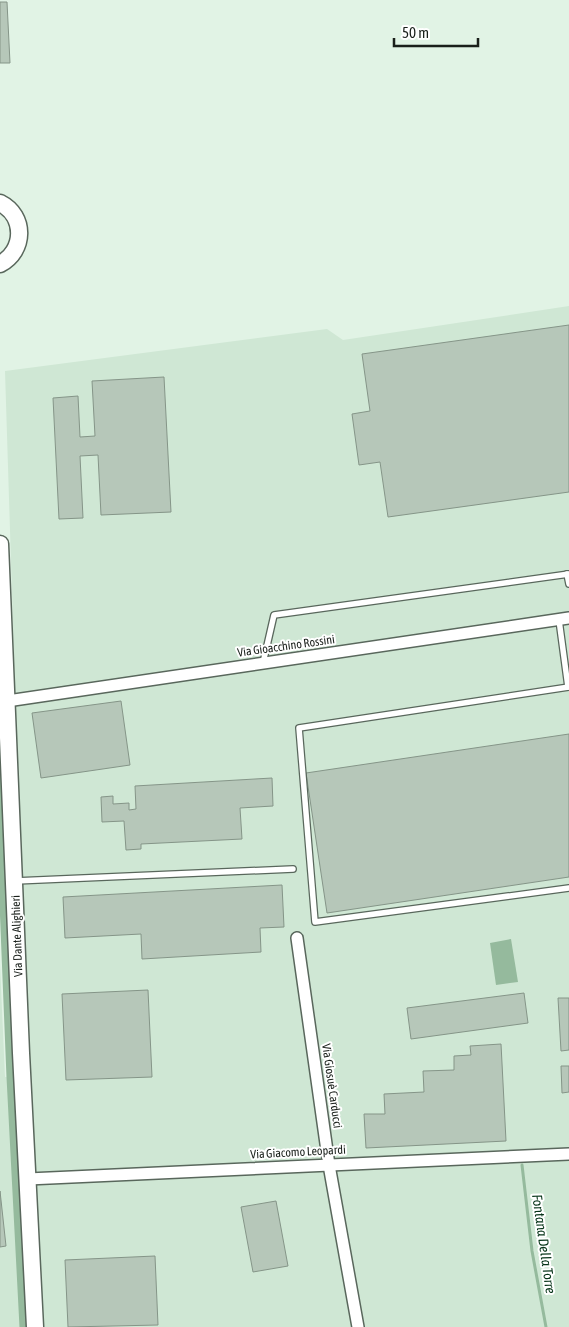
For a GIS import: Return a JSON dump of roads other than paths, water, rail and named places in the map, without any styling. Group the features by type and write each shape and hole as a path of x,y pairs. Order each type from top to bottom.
{"main road":[{"path":"0,265 12,255 18,246 20,236 17,219 1,202"},
{"name":"Via Dante Alighieri","path":"0,544 4,702 15,882 35,1327"}],"street":[{"name":"Via Gioacchino Rossini","path":"4,702 564,619"},
{"name":"Via Giosuè Carducci","path":"297,938 329,1165 358,1327"},
{"name":"Via Giacomo Leopardi","path":"28,1179 569,1154"}],"lane":[{"path":"263,664 274,615 568,574 569,584"},
{"path":"564,619 568,687 299,728 315,922 569,888"},
{"path":"15,882 293,869"}],"waterway":[{"path":"0,779 12,1077 25,1327"},
{"name":"Fontana Della Torre","path":"522,1165 532,1251 546,1327"}]}
